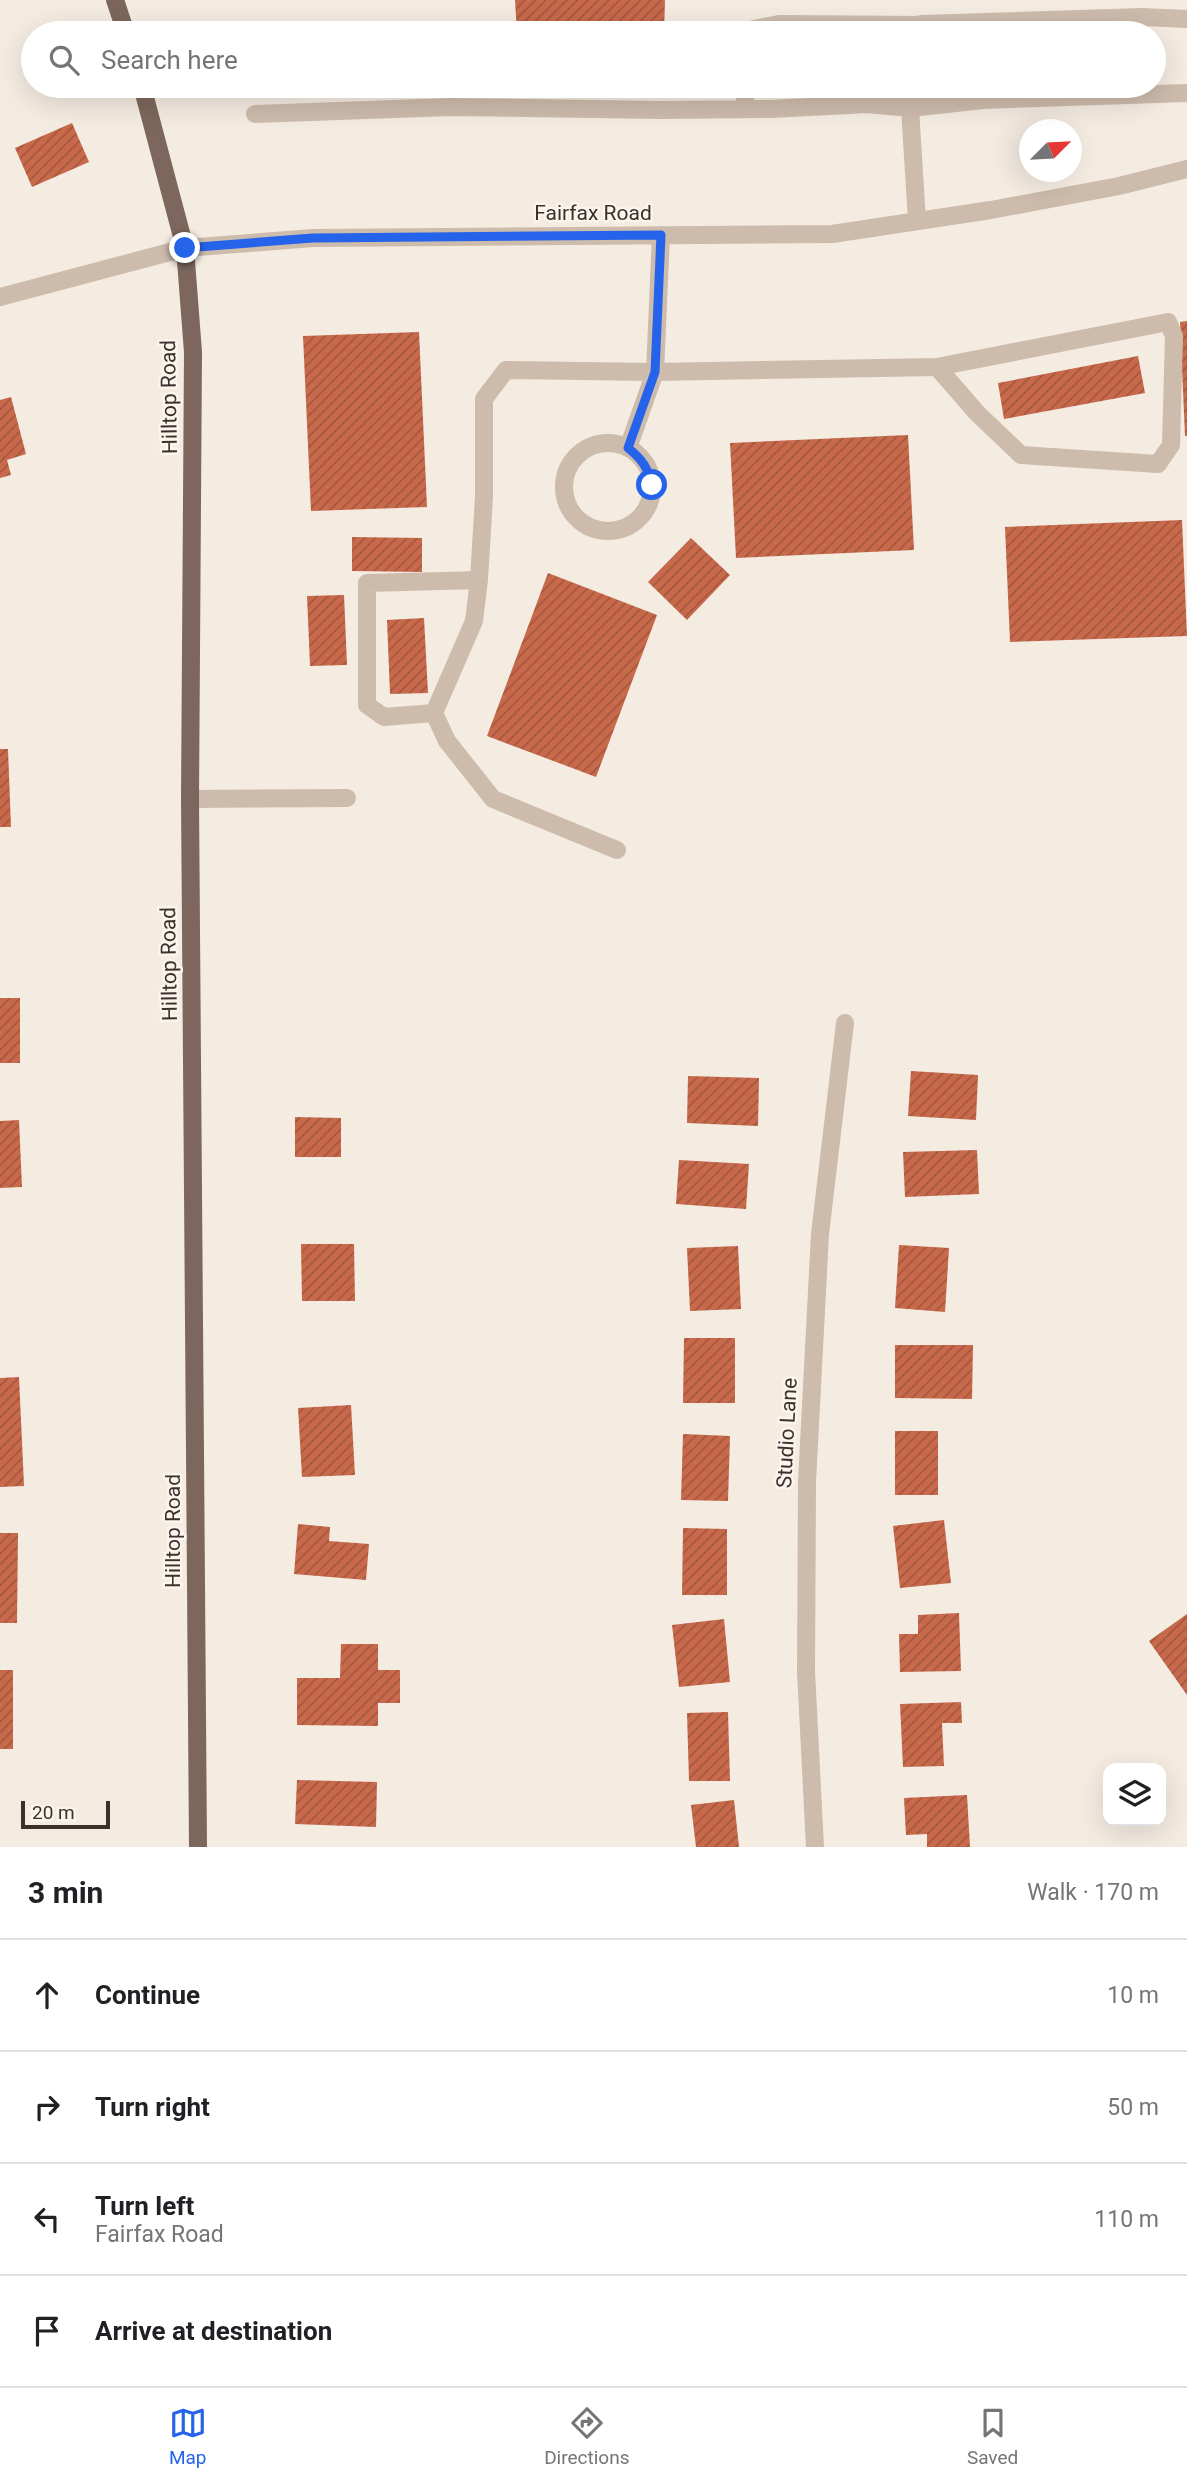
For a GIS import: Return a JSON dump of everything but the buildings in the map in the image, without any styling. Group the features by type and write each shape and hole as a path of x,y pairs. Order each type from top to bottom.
{"main road":[{"path":"116,0 122,21"},
{"name":"Hilltop Road","path":"145,98 185,248 193,352 190,799 198,1847"}],"street":[{"path":"1067,21 1143,17 1187,19"},
{"path":"1166,94 1187,93"},
{"path":"745,98 745,109"},
{"path":"910,98 917,221"},
{"path":"255,114 451,107 661,110 867,104 910,108 983,100 1041,98"},
{"name":"Fairfax Road","path":"0,298 185,248 313,238 832,234 1119,186 1187,169"},
{"path":"628,448 655,372 661,235"},
{"path":"617,850 492,799 447,741 434,713 474,621 484,496 484,400 506,370 655,372 937,367 1168,322 1174,336 1171,445 1158,464 1021,455 977,414 937,367"},
{"path":"601,443 628,448 640,457 648,470 652,485 647,506 634,523 620,530 590,528 578,520 565,496 564,482 568,468 587,448 601,443"},
{"path":"434,713 384,717 367,705 367,583 479,579"},
{"path":"190,799 347,798"},
{"name":"Studio Lane","path":"815,1847 806,1671 807,1482 820,1234 845,1023"}],"route":[{"path":"185,248 313,238 661,235 655,372 628,448 640,457 648,470 652,485"}]}
